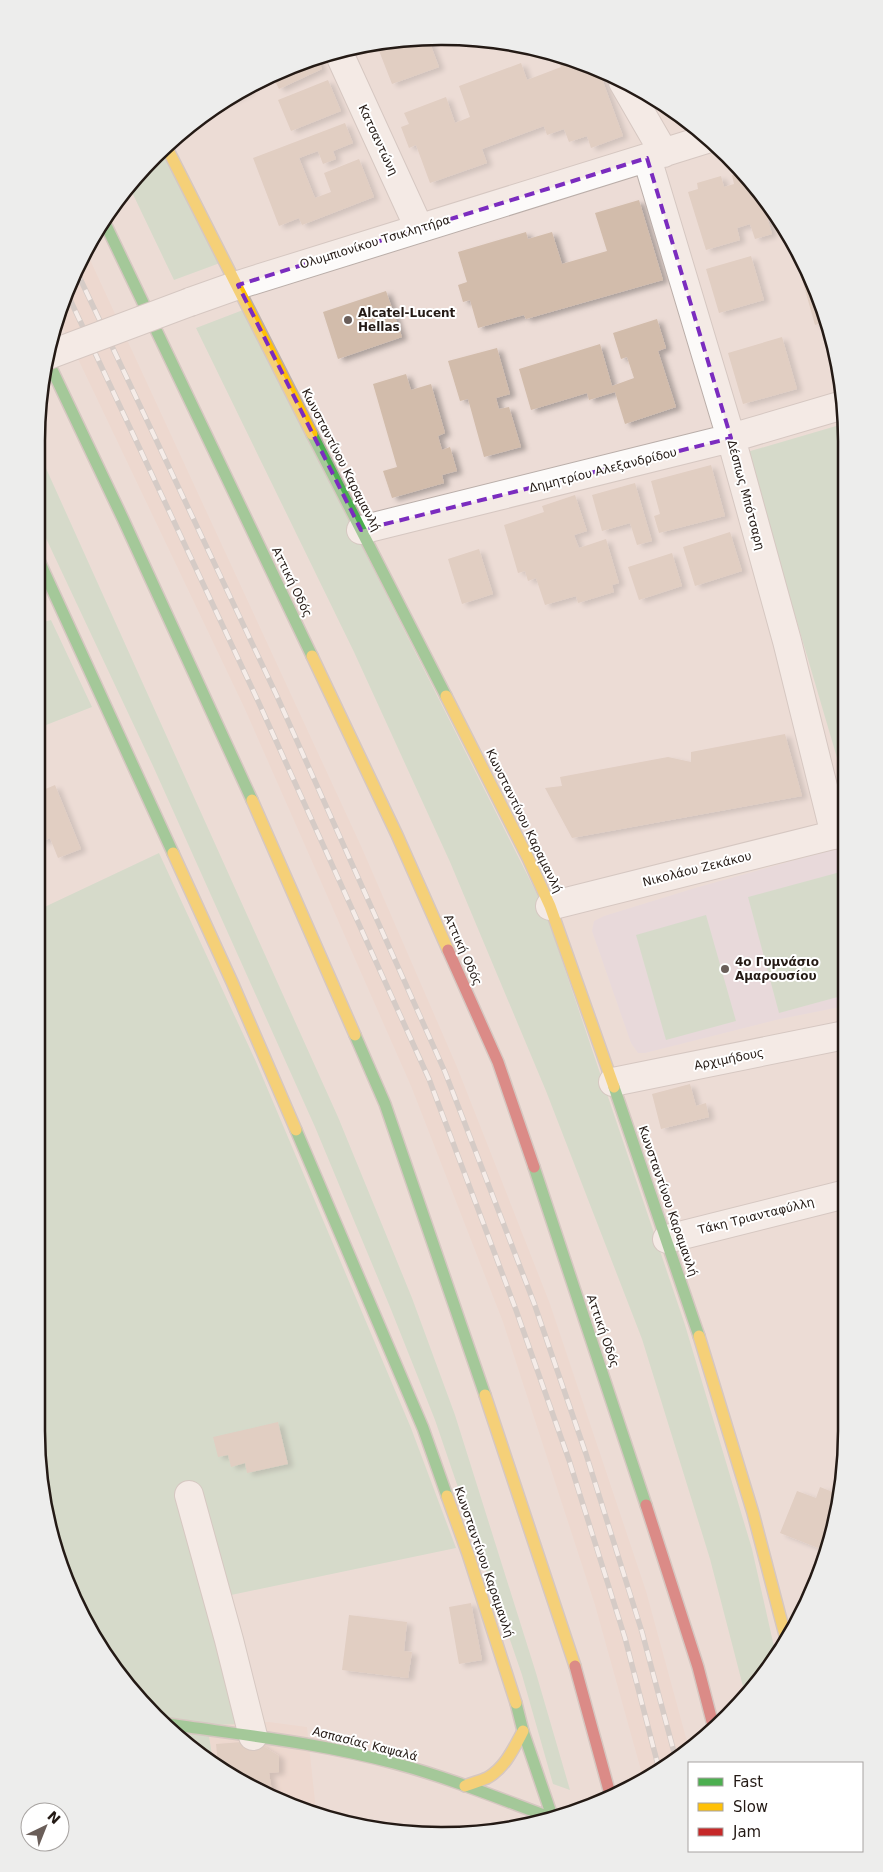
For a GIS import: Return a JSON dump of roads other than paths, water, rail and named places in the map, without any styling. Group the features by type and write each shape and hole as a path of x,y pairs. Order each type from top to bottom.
{"main road":[{"name":"Κωνσταντίνου Καραμανλή","path":"169,153 235,286 534,869 550,906 613,1082 710,1368 760,1532 784,1631"},
{"name":"Αττική Οδός","path":"107,228 393,826 498,1062 628,1447 698,1667 712,1721"},
{"path":"52,369 267,834 385,1104 573,1659 609,1790"},
{"name":"Κωνσταντίνου Καραμανλή","path":"45,574 236,991 331,1209 422,1428 512,1685 523,1731 550,1811"},
{"name":"Ασπασίας Καψαλά","path":"176,1725 336,1749 395,1764 543,1813"},
{"path":"465,1786 495,1773 508,1757 523,1731"}],"street":[{"name":"Κατσαντώνη","path":"341,58 419,228"},
{"name":"Δέσπως Μπότσαρη","path":"627,91 656,155 730,438 838,826"},
{"name":"Ολυμπιονίκου Τσικλητήρα","path":"56,352 235,286 701,141"},
{"name":"Δημητρίου Αλεξανδρίδου","path":"361,530 730,438 836,407"},
{"name":"Νικολάου Ζεκάκου","path":"550,906 838,834"},
{"name":"Αρχιμήδους","path":"613,1082 838,1036"},
{"name":"Τάκη Τριανταφύλλη","path":"667,1239 838,1196"},
{"path":"189,1495 253,1736"}],"railway":[{"path":"80,279 276,694 445,1072 534,1303 586,1454 642,1632 674,1752"},
{"path":"71,301 258,701 429,1079 516,1310 569,1460 625,1638 657,1763"}],"place":[{"name":"Alcatel-Lucent Hellas","path":"348,320"},
{"name":"4ο Γυμνάσιο Αμαρουσίου","path":"725,969"}]}
